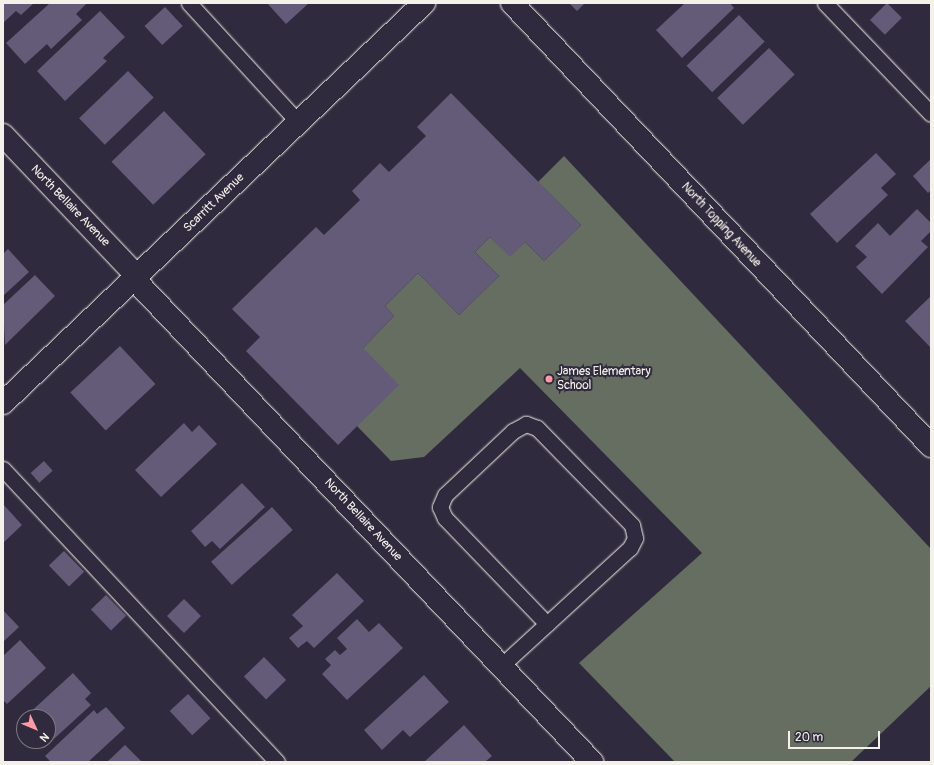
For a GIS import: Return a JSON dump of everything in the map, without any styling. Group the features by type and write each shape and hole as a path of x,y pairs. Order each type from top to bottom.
{"street":[{"name":"Scarritt Avenue","path":"3,403 424,3"},
{"name":"North Topping Avenue","path":"512,3 931,446"},
{"name":"North Bellaire Avenue","path":"3,135 592,762"}],"lane":[{"path":"189,3 298,122"},
{"path":"826,3 931,114"},
{"path":"501,666 547,624 630,548 635,538 632,525 537,428 526,424 513,431 445,495 440,507 445,518 547,624"},
{"path":"3,469 277,762"}],"green space":[{"path":"564,156 931,549 931,686 851,762 675,762 579,663 702,553 520,368 424,457 391,461 357,426 363,348 394,316 385,306 418,273 459,315 499,276 475,252 490,237 510,256 525,242 544,261 581,225 538,182"}],"building":[{"path":"3,3 34,3 21,15 16,11 3,23"},
{"path":"50,3 87,3 76,14 82,20 51,49 47,44 25,64 6,43"},
{"path":"267,3 309,3 286,24"},
{"path":"569,3 585,3 577,11"},
{"path":"685,3 730,3 734,8 682,58 656,30"},
{"path":"887,3 902,18 885,35 870,20"},
{"path":"165,7 183,26 162,45 145,26"},
{"path":"100,11 125,37 103,58 107,61 65,101 37,71"},
{"path":"739,15 765,42 712,92 686,66"},
{"path":"769,48 795,75 743,125 717,98"},
{"path":"128,71 154,98 105,145 79,118"},
{"path":"451,93 581,225 544,261 525,242 510,257 490,237 475,252 499,276 459,315 418,273 385,306 394,316 363,348 399,385 338,445 246,351 260,337 232,309 316,227 324,235 360,200 352,191 380,163 389,172 426,136 417,127"},
{"path":"164,111 206,154 153,205 111,162"},
{"path":"876,153 896,174 881,188 888,195 837,243 810,214"},
{"path":"931,159 931,190 928,193 913,176"},
{"path":"917,209 931,223 931,231 921,241 928,247 882,294 856,267 867,257 855,246 878,223 890,236"},
{"path":"8,249 29,272 3,296 3,254"},
{"path":"35,275 55,296 5,345 3,305"},
{"path":"931,296 931,348 905,321"},
{"path":"120,346 155,384 106,430 70,392"},
{"path":"184,423 192,432 199,425 217,444 161,497 135,470"},
{"path":"44,461 53,471 39,483 31,473"},
{"path":"242,483 265,507 220,549 212,541 205,547 191,531"},
{"path":"3,504 22,525 3,543"},
{"path":"272,507 293,530 232,585 211,562"},
{"path":"64,551 84,572 69,586 49,566"},
{"path":"337,573 364,601 314,648 307,641 298,648 289,638 303,626 292,615"},
{"path":"106,595 126,616 111,630 91,610"},
{"path":"184,599 201,616 184,633 167,616"},
{"path":"3,610 19,627 3,642"},
{"path":"357,619 369,632 379,623 403,648 347,700 322,674 331,665 325,659 335,650 340,655 347,649 337,638"},
{"path":"20,640 46,668 7,704 3,700 3,656"},
{"path":"264,657 286,680 266,699 244,676"},
{"path":"73,673 91,693 85,699 91,705 56,737 56,709 34,709"},
{"path":"424,675 449,702 410,737 403,730 382,750 364,730"},
{"path":"188,694 211,718 192,735 170,711"},
{"path":"106,707 125,728 88,762 51,762 45,756 52,749 56,749 56,746 94,710 97,714"},
{"path":"464,725 492,756 485,762 424,762"},
{"path":"125,745 142,762 107,762"}],"place":[{"name":"James Elementary School","path":"549,379"}]}
